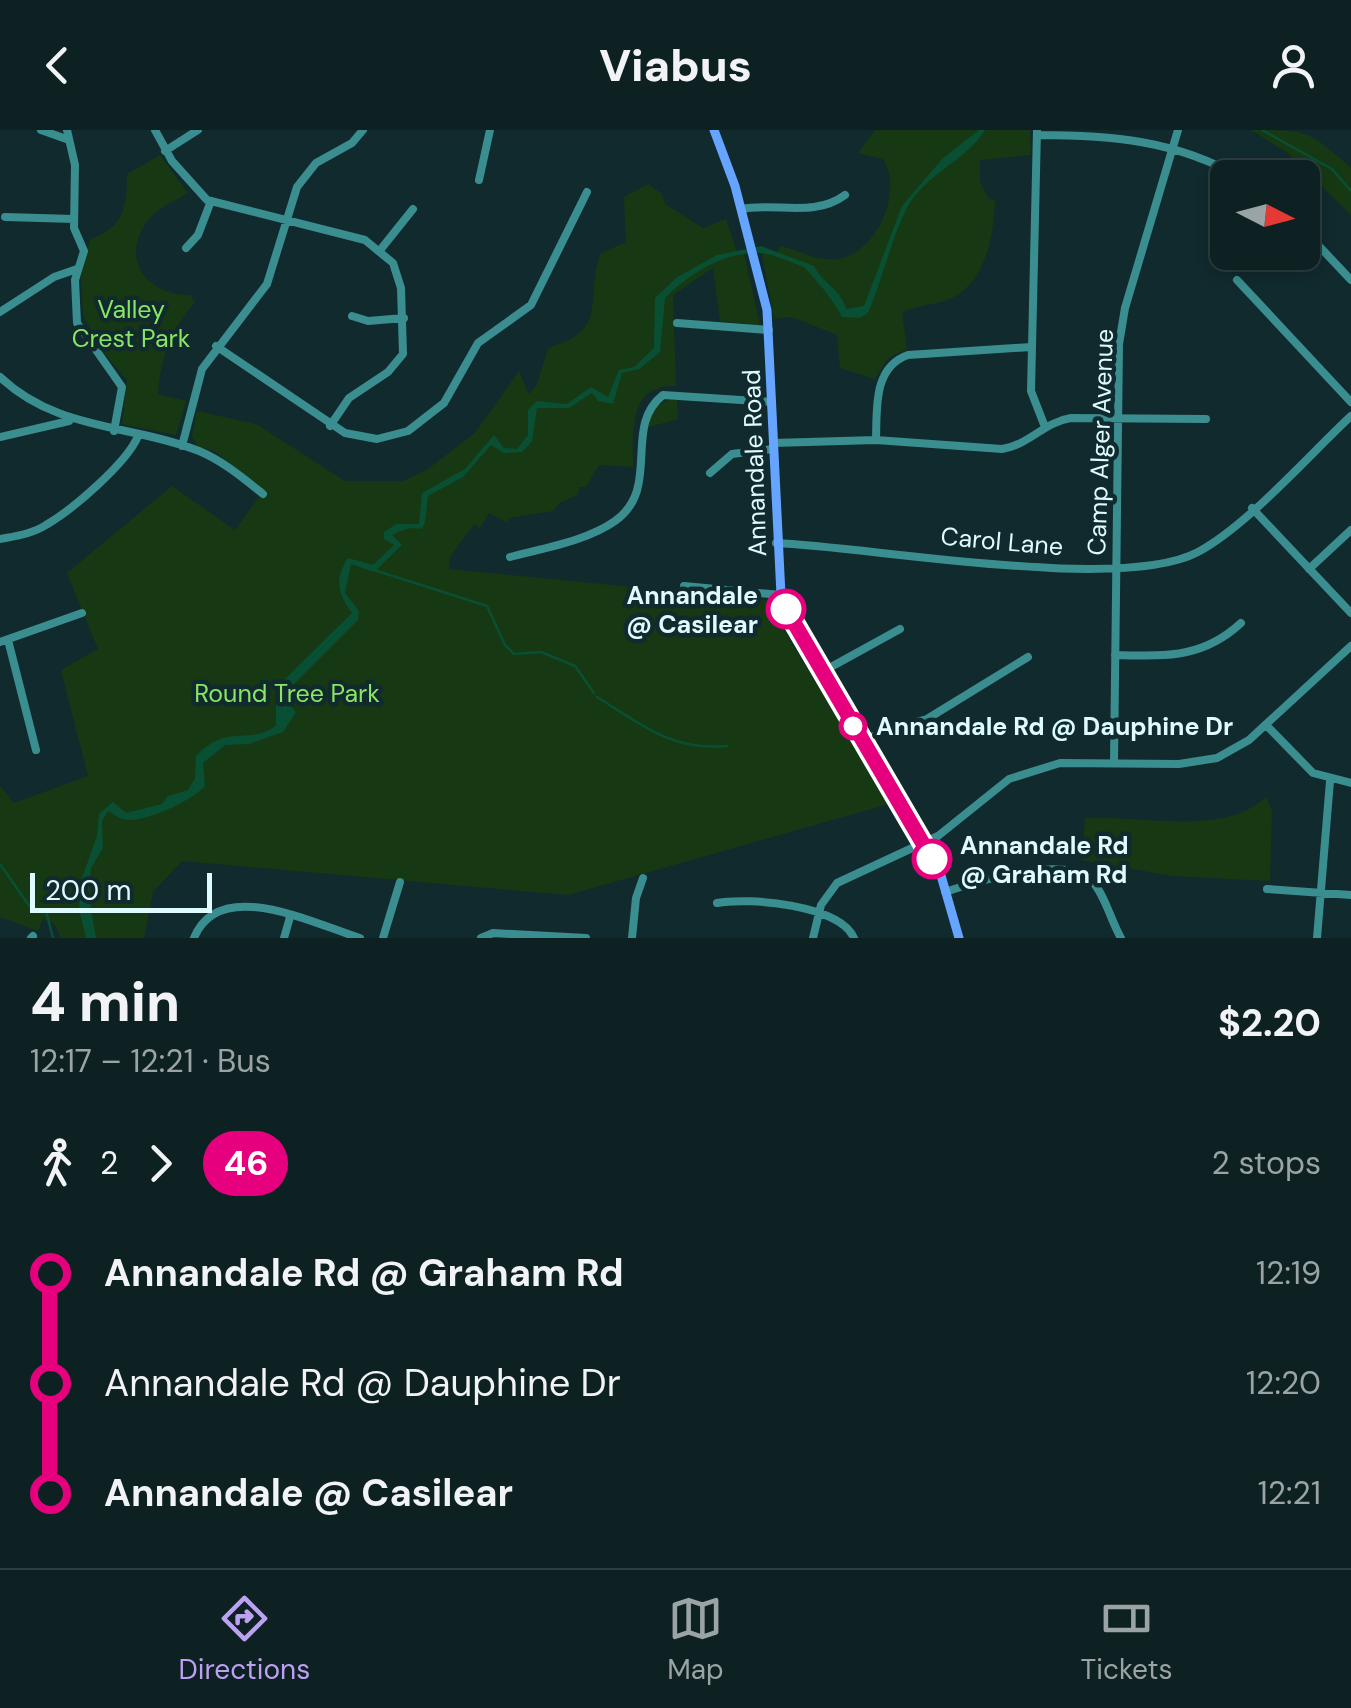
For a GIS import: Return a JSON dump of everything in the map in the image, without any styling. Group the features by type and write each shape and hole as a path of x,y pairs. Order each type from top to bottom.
{"main road":[{"name":"Annandale Road","path":"714,130 742,209 769,330 781,596 820,673 924,844 959,938"}],"street":[{"path":"42,130 69,140"},
{"path":"67,130 75,176 74,219 84,251 77,269 78,328 122,387 114,430"},
{"path":"155,130 165,152 194,190 212,201 365,240 381,248 397,271 405,346 399,361 357,390 330,426"},
{"path":"165,152 198,130"},
{"path":"182,446 198,381 216,346 265,287 297,188 308,170 352,142 363,130"},
{"path":"479,180 490,130"},
{"name":"Camp Alger Avenue","path":"1114,764 1122,326 1178,130"},
{"path":"1045,427 1032,402 1037,133 1116,136 1172,149 1210,165"},
{"path":"216,346 330,426 352,436 388,438 417,426 436,412 478,343 531,304 587,192"},
{"path":"742,209 804,208 828,204 844,195"},
{"path":"186,248 198,236 212,201"},
{"path":"381,248 413,208"},
{"path":"5,218 74,219"},
{"path":"1320,247 1351,280"},
{"path":"0,312 54,277 77,269"},
{"path":"1236,280 1351,402"},
{"path":"352,316 368,321 404,318"},
{"path":"677,323 769,330"},
{"path":"876,440 882,378 895,361 908,355 1031,348"},
{"path":"0,377 30,401 72,421 182,446 224,464 263,494"},
{"path":"510,557 602,529 628,510 643,475 644,421 648,408 663,395 772,402"},
{"name":"Carol Lane","path":"776,543 1116,568 1160,566 1214,542 1351,416"},
{"path":"710,473 732,454 773,446 876,440 1002,449 1021,444 1045,427 1071,418 1206,419"},
{"path":"0,437 72,421"},
{"path":"0,540 37,530 58,518 127,456 138,436"},
{"path":"1252,508 1351,614"},
{"path":"1309,569 1351,530"},
{"path":"684,586 781,596"},
{"path":"36,750 4,641 82,613"},
{"path":"1115,656 1195,653 1216,644 1241,623"},
{"path":"820,673 900,629"},
{"path":"813,938 826,897 845,877 924,844 1020,774 1060,763 1205,762 1240,747 1351,646"},
{"path":"862,742 883,731 927,718 1028,658"},
{"path":"1266,725 1306,768 1330,781 1351,784"},
{"path":"1317,938 1330,781"},
{"path":"945,892 1020,872 1081,874 1095,884 1120,938"},
{"path":"632,938 643,878"},
{"path":"383,938 400,882"},
{"path":"1267,889 1351,895"},
{"path":"717,902 753,898 819,914 843,922 854,938"},
{"path":"194,938 205,919 227,906 250,906 360,938"},
{"path":"284,938 290,917"},
{"path":"481,938 493,933 586,938"}],"green space":[{"path":"875,130 1030,130 1031,155 980,160 980,182 989,199 995,200 993,227 981,267 954,297 902,313 907,349 888,358 875,379 840,368 837,335 792,317 774,319 761,250 774,255 781,246 835,259 856,252 867,242 877,230 889,201 888,172 883,159 858,153"},
{"path":"1251,130 1296,132 1315,139 1337,155 1351,168 1351,215 1320,184 1320,160 1295,160"},
{"name":"Valley Crest Park","path":"160,155 188,193 148,220 136,248 137,261 150,282 161,289 190,295 195,302 173,334 159,381 158,394 186,401 176,435 122,424 127,380 99,347 83,315 81,278 90,239 110,229 121,215 127,174"},
{"name":"Round Tree Park","path":"648,184 662,194 665,204 703,228 726,219 737,252 744,254 760,325 720,321 713,268 673,295 676,386 660,387 641,402 634,425 633,467 599,465 586,487 579,487 578,495 559,503 553,511 509,518 508,523 489,513 480,528 474,524 450,557 449,569 774,601 788,637 889,804 568,895 182,861 153,892 144,938 61,938 54,923 43,919 38,931 0,917 0,786 14,803 88,776 61,670 98,649 67,573 172,486 235,530 264,490 214,451 198,447 192,436 197,411 256,424 345,481 403,481 428,469 475,433 519,371 529,394 537,385 548,348 581,332 592,311 601,253 626,242 624,197"},
{"path":"677,400 678,419 646,428 655,406"},
{"path":"1266,797 1272,811 1270,881 1172,876 1082,860 1085,818 1205,820 1228,817"}],"shaded area":[{"path":"979,130 985,130 978,140 911,201 868,313 860,318 842,317 804,267 775,256 745,254 707,266 665,298 660,352 639,369 622,373 613,404 598,401 592,393 569,408 537,408 532,441 522,452 504,453 491,445 463,477 428,496 421,529 411,528 392,535 402,545 374,572 351,564 345,593 359,611 358,620 286,692 287,702 296,712 283,732 249,744 225,745 203,763 205,786 166,810 131,820 108,811 102,821 103,848 91,868 88,893 96,938 86,938 79,909 82,878 97,836 99,814 113,802 126,813 162,804 168,796 188,790 195,778 196,756 207,746 227,737 265,732 276,726 276,688 352,613 339,586 348,558 373,565 394,545 384,539 384,532 396,524 419,524 422,493 465,469 494,435 504,448 517,449 528,435 528,410 537,401 567,404 591,387 608,397 619,370 634,367 654,348 655,298 676,278 717,255 761,246 814,266 846,309 864,306 902,206 943,158"}],"waterway":[{"path":"1262,130 1332,169 1351,191"},
{"path":"374,570 487,606 505,645 514,654 541,652 575,666 594,693"},
{"path":"597,697 658,734 690,744 727,746"},
{"path":"0,864 30,907 46,911 53,938"}],"bus line":[{"name":"46","path":"786,609 814,663 932,859"}],"place":[{"name":"Annandale @ Casilear","path":"786,609"},
{"name":"Annandale Rd @ Dauphine Dr","path":"853,726"},
{"name":"Annandale Rd @ Graham Rd","path":"932,859"}]}
